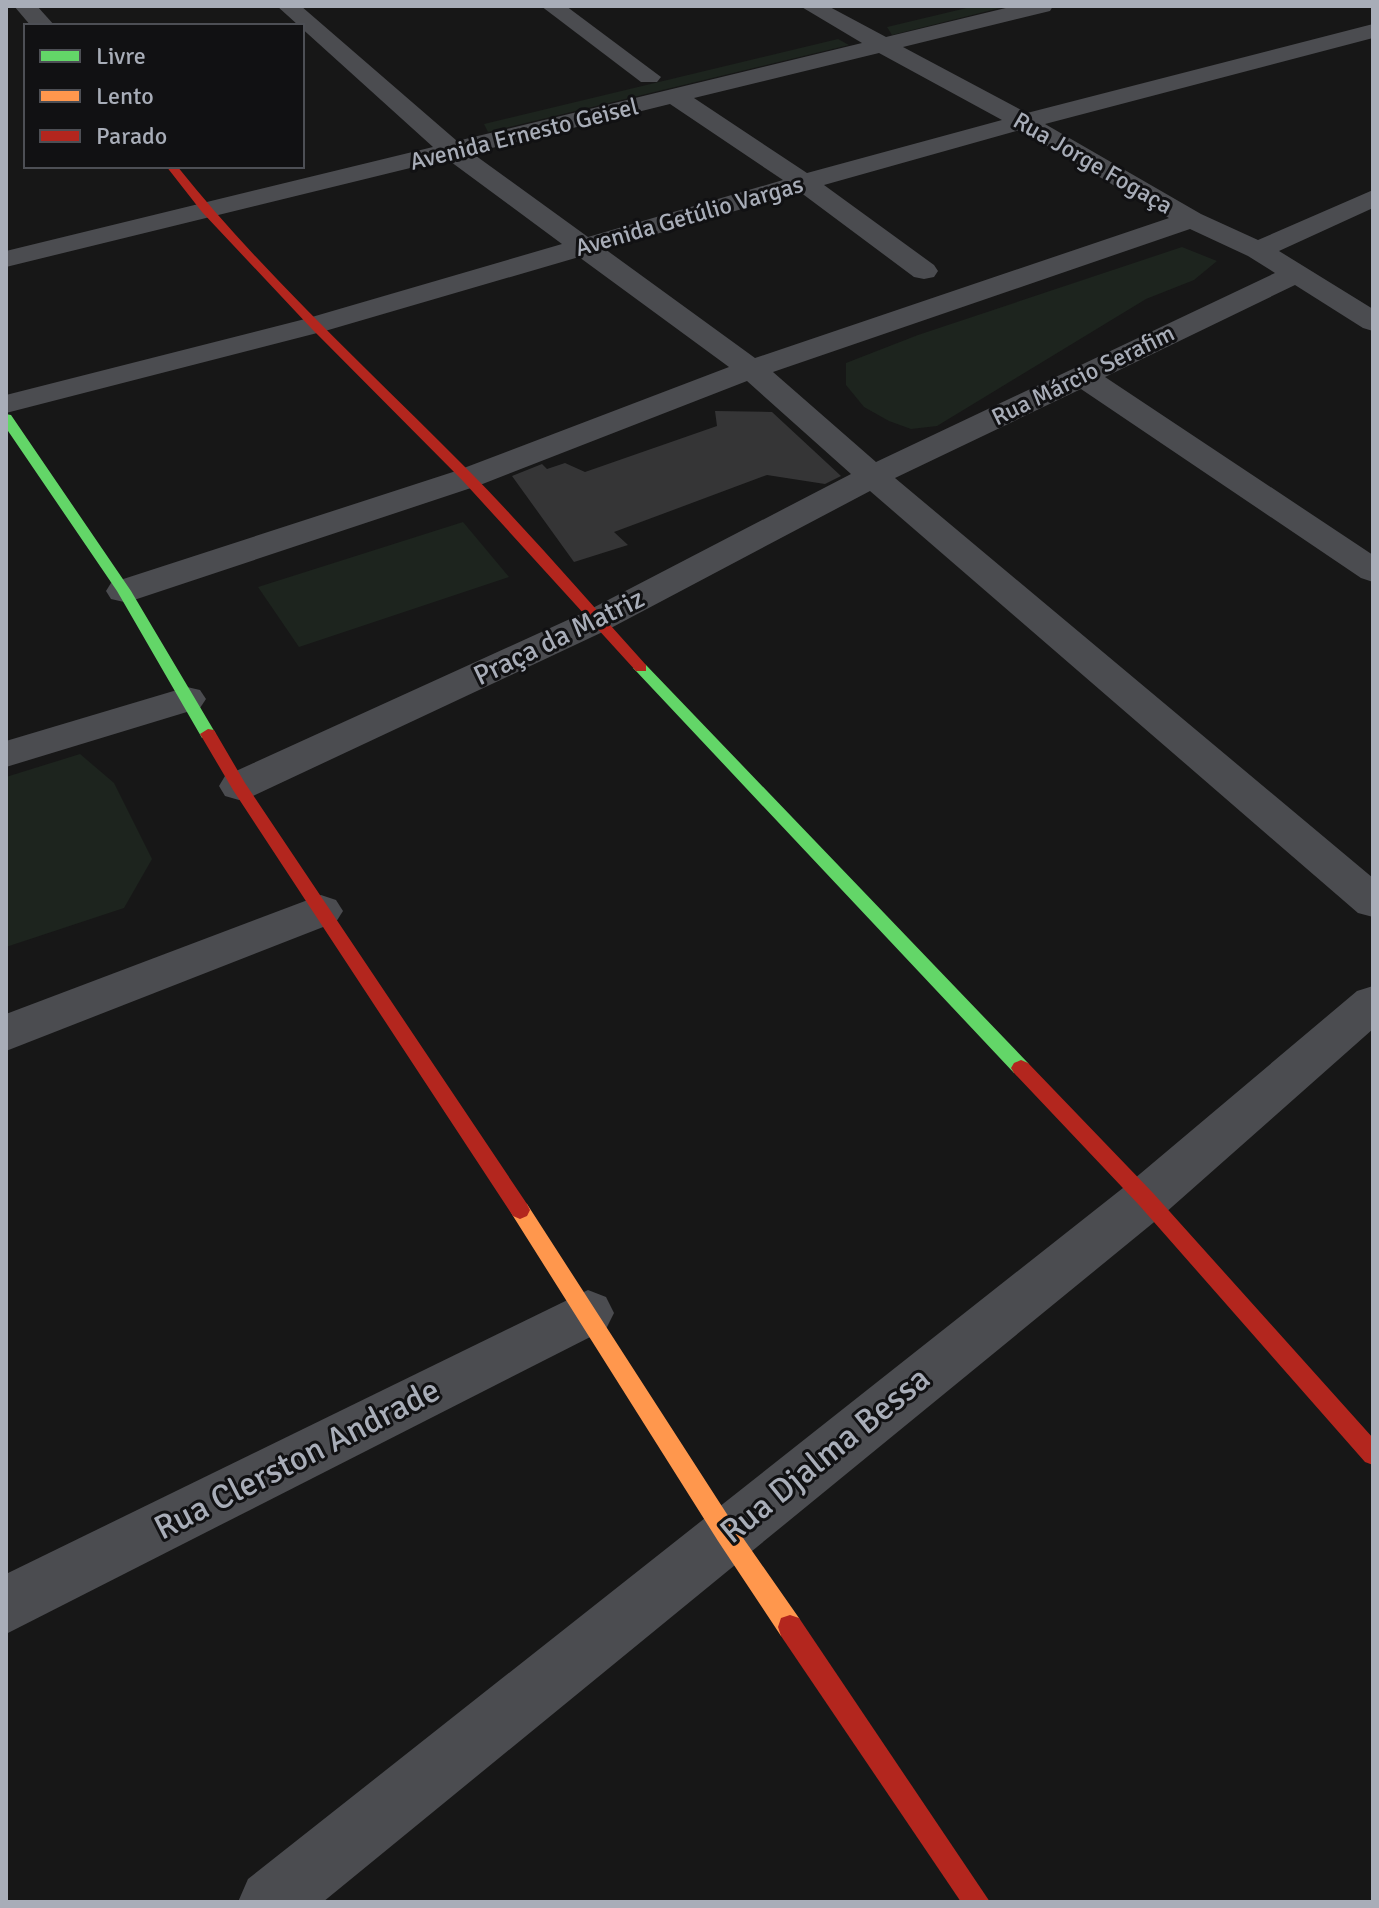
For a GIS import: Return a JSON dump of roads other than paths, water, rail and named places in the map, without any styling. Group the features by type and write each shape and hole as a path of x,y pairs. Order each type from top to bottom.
{"street":[{"path":"25,6 42,24"},
{"path":"288,6 443,141 751,369 1373,902"},
{"path":"552,6 805,183 924,271"},
{"name":"Rua Jorge Fogaça","path":"811,6 1026,123 1191,220 1258,250 1373,322"},
{"path":"726,60 952,6"},
{"name":"Avenida Ernesto Geisel","path":"98,210 198,199 443,141 663,82 879,45 1042,6"},
{"name":"Avenida Getúlio Vargas","path":"6,404 315,325 914,150 1373,31"},
{"name":"Avenida Ernesto Geisel","path":"618,84 663,82"},
{"name":"Avenida Ernesto Geisel","path":"316,158 443,141 571,96"},
{"path":"173,168 315,325 468,478 596,621 1146,1199 1373,1454"},
{"name":"Avenida Ernesto Geisel","path":"6,259 198,199 278,168"},
{"path":"1258,250 1373,198"},
{"path":"124,591 468,478 751,369 1191,220"},
{"name":"Rua Márcio Serafim","path":"873,476 1294,275"},
{"path":"1081,375 1373,571"},
{"path":"6,418 124,591 239,786 588,1313 726,1533 977,1902"},
{"name":"Praça da Matriz","path":"239,786 596,621 873,476"},
{"path":"6,754 187,699"},
{"path":"6,1033 321,911"},
{"name":"Rua Djalma Bessa","path":"271,1902 726,1533 1146,1199 1373,1003"},
{"name":"Rua Clerston Andrade","path":"6,1605 588,1313"}]}
